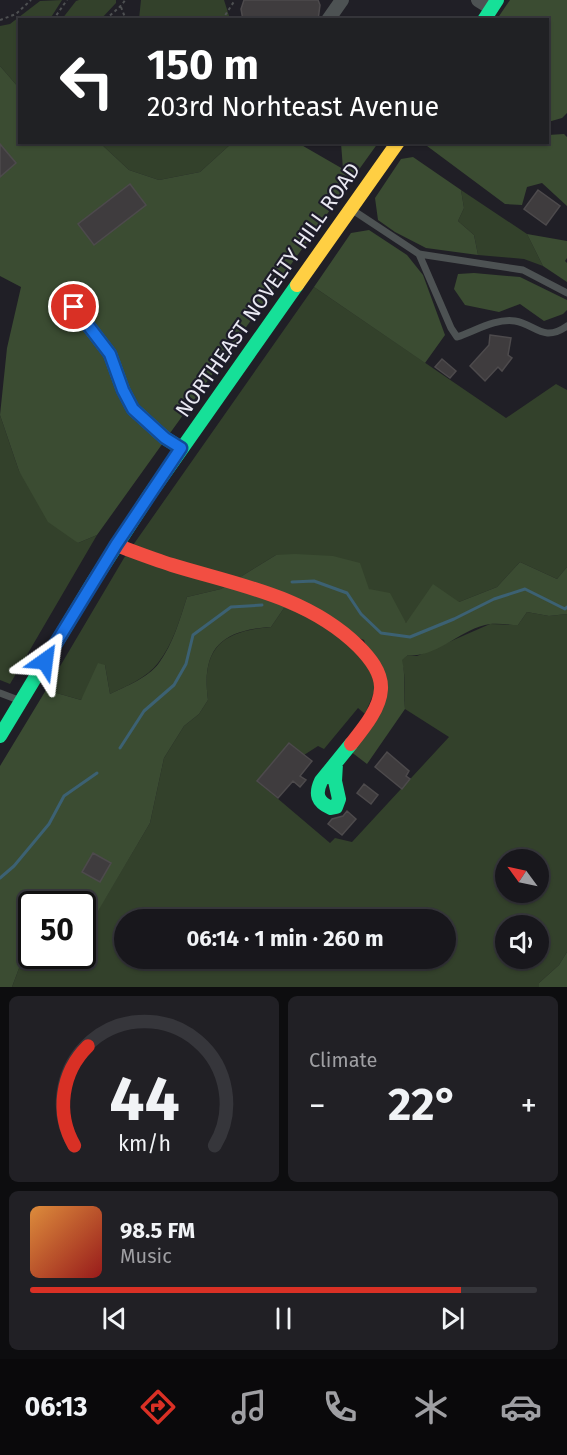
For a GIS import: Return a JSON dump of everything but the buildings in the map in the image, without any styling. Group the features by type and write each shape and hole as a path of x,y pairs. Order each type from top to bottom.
{"main road":[{"name":"NORTHEAST NOVELTY HILL ROAD","path":"0,736 116,545 181,448 397,144"},
{"path":"74,307 110,354 123,390 133,409 165,438 181,448"},
{"path":"116,545 170,564 279,595 318,614 352,638 371,660 379,677 381,690 371,715 336,763"}],"street":[{"path":"329,18 342,0"},
{"path":"478,0 491,9"}],"lane":[{"path":"351,208 419,254 523,270 567,293"},
{"path":"419,254 457,337 502,320 518,321 536,331 549,333 567,326"},
{"path":"0,693 21,701"}],"path":[{"path":"0,20 16,14 31,0"},
{"path":"54,18 67,0"},
{"path":"107,18 122,7 125,0"},
{"path":"223,18 235,0"},
{"path":"122,7 125,18"}],"green space":[{"path":"62,0 51,18 18,18 18,87 0,66 0,26 10,24 40,1"},
{"path":"116,0 116,3 102,18 63,18 76,1"},
{"path":"141,0 224,0 230,18 139,18"},
{"path":"510,0 567,0 567,113 562,118 549,122 549,18 498,18"},
{"path":"0,66 18,87 18,144 101,144 129,170 159,180 200,172 231,144 300,144 343,169 341,144 377,144 97,535 78,543 48,522 19,471 0,415 7,348 21,287 0,276"},
{"path":"564,134 567,137 567,206 542,183 527,187 522,205 505,204 424,144 549,144 549,135"},
{"path":"101,144 231,144 200,172 159,180 129,170"},
{"path":"413,157 461,190 464,208 458,221 474,235 478,255 426,248 378,220 375,198 401,159"},
{"path":"461,190 527,234 543,266 524,259 478,255 474,235 458,221 464,208"},
{"path":"369,230 407,255 423,275 445,335 425,363 314,287 351,233"},
{"path":"527,234 567,241 565,261 567,263 567,282 543,266"},
{"path":"458,274 520,277 567,300 567,310 563,314 544,321 520,304 499,312 465,305 454,289"},
{"path":"314,287 506,418 556,384 567,390 567,567 557,579 520,562 497,587 406,623 369,589 276,555 221,589 187,597 168,648 153,668 136,681 110,694 105,665 81,700 46,690 124,558"},
{"path":"0,415 19,471 78,543 97,535 10,684 0,680"},
{"path":"276,555 333,556 360,563 369,589 390,593 406,623 433,584 459,602 497,587 520,562 557,579 567,567 567,614 549,616 527,612 518,625 493,624 479,627 429,652 408,655 402,660 405,709 367,764 350,751 385,702 364,640 284,608 271,627 239,632 227,638 212,655 208,668 208,700 199,714 184,726 164,758 150,823 96,915 96,891 18,891 19,969 12,987 0,987 0,766 46,690 81,700 98,663 105,665 110,694 136,681 149,673 164,656 176,631 187,597 221,589"},
{"path":"284,608 332,626 373,672 375,690 365,714 358,708 324,749 318,746 304,755 289,743 257,781 330,843 335,838 352,842 449,737 405,709 401,660 408,655 417,656 490,624 518,625 527,612 549,616 567,614 567,952 559,965 539,983 539,987 12,987 19,969 96,969 96,914 150,823 164,758 184,726 199,714 208,700 208,668 218,646 227,638 254,629 271,627"},
{"path":"567,952 567,987 539,987 539,983 559,965"}],"waterway":[{"path":"292,582 314,581 347,593 361,614 381,633 410,637 494,599 525,589 565,609 567,607"},
{"path":"120,748 144,711 174,685 186,664 193,635 231,607 262,605"},
{"path":"0,878 14,866 49,824 64,796 97,773"}],"traffic: fast":[{"path":"485,18 497,0"},
{"path":"0,736 93,582 150,494 297,285"},
{"path":"74,307 110,354 123,390 133,409 165,438 181,448"},
{"path":"336,763 335,781 339,799 336,807 331,808 318,797 319,786 321,781 351,744"}],"traffic: slow":[{"path":"297,285 397,144"}],"traffic: jam":[{"path":"116,545 172,565 270,594 317,615 338,629 370,660 381,683 378,704 366,725 351,744"}],"route":[{"path":"45,661 116,545 181,448 165,438 133,409 123,390 110,354 74,307"}]}
